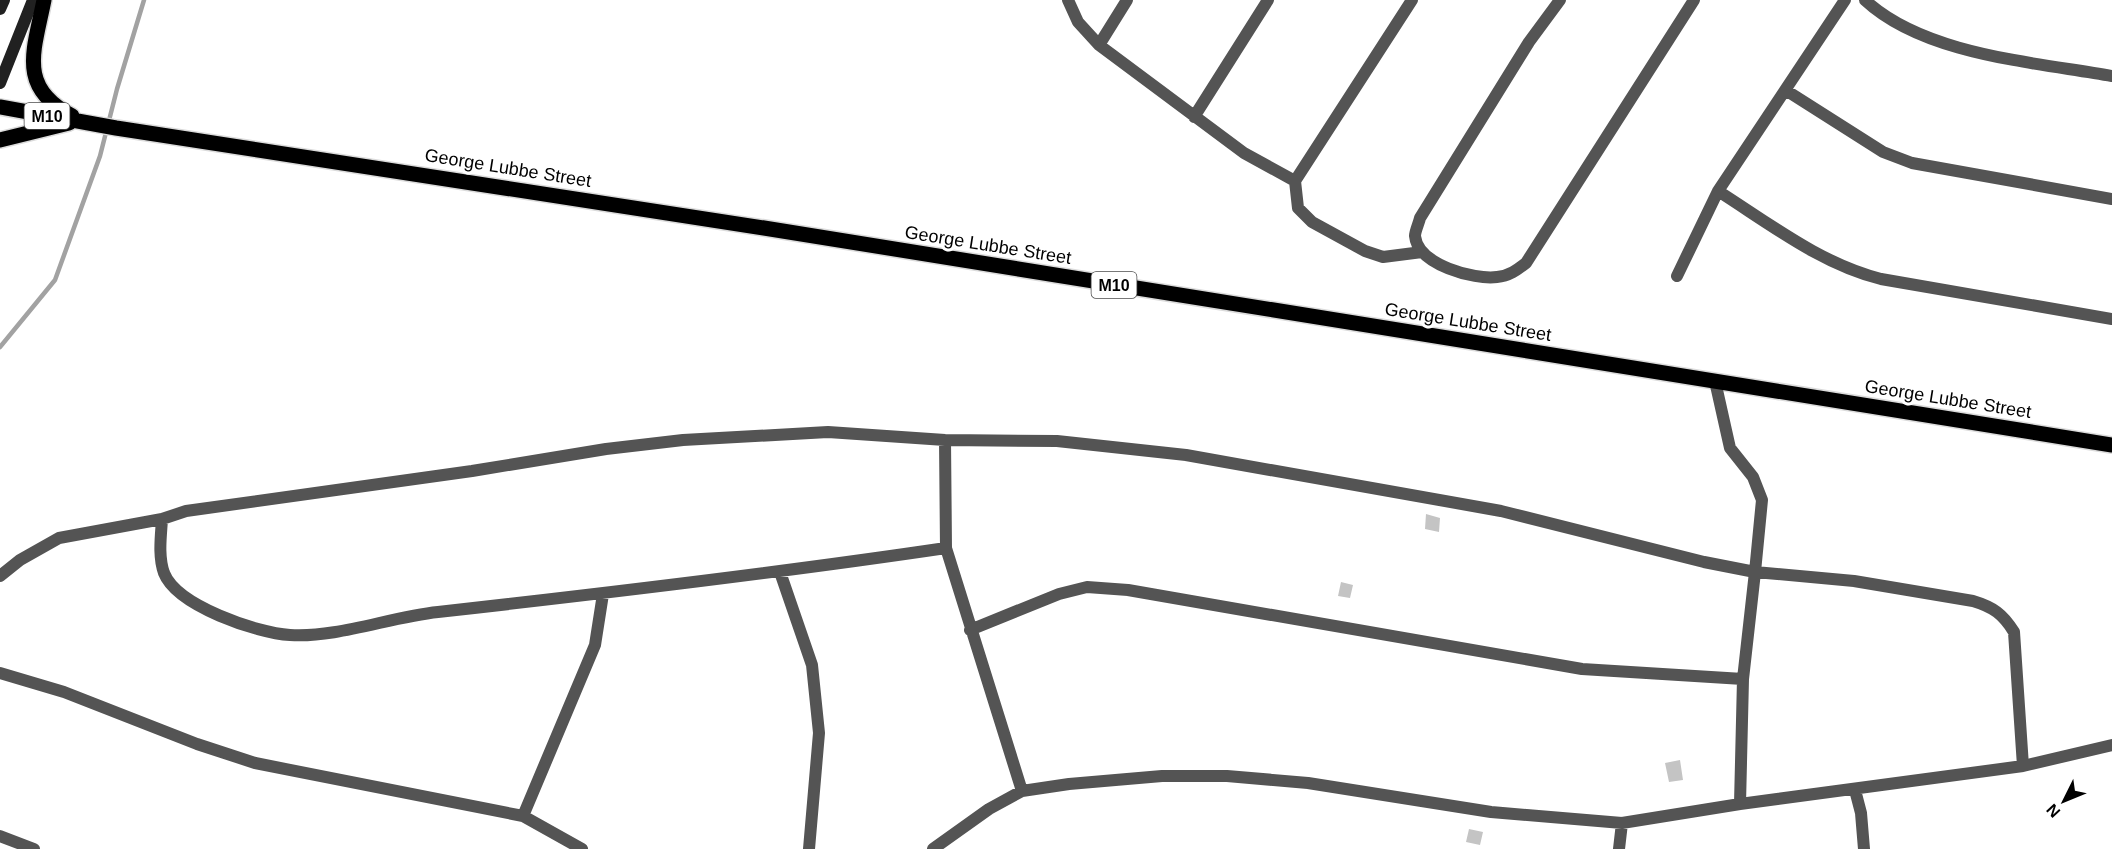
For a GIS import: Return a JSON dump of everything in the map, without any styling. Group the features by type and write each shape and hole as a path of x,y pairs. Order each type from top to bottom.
{"main road":[{"path":"0,9 4,0"},
{"path":"0,83 33,0"},
{"path":"44,0 33,57 35,81 51,103 85,123"},
{"name":"George Lubbe Street","path":"0,106 116,128 729,222 2112,445"},
{"path":"0,140 30,130 85,123"}],"street":[{"path":"1068,0 1078,22 1099,45 1244,153 1295,181"},
{"path":"1099,45 1127,0"},
{"path":"1194,117 1268,0"},
{"path":"1412,0 1295,181 1298,208 1312,222 1365,251 1383,257 1422,252"},
{"path":"1560,0 1529,42 1420,218 1415,235 1422,252 1435,262 1474,277 1498,278 1515,272 1526,263 1694,0"},
{"path":"1677,276 1718,191 1845,0"},
{"path":"1865,0 1879,13 1912,32 1934,40 1975,51 2112,76"},
{"path":"1787,90 1882,152 1912,163 2112,199"},
{"path":"1718,191 1823,257 1852,272 2112,319"},
{"path":"1715,381 1730,448 1754,477 1762,500 1743,679 1740,804"},
{"path":"0,576 20,560 58,538 162,519 186,511 683,440 828,432 945,440 1057,441 1186,455 1501,511 1704,562 1755,572 1854,581 1973,601 1992,607 2005,617 2014,632 2023,766"},
{"path":"945,440 946,548 1022,792"},
{"path":"162,519 160,555 165,574 176,589 198,606 238,622 290,635 318,634 419,614 780,572 946,548"},
{"path":"780,572 812,665 819,733 809,849"},
{"path":"970,630 1059,594 1086,587 1128,590 1582,669 1743,679"},
{"path":"523,816 595,645 603,594"},
{"path":"0,673 64,692 196,744 255,763 523,816 582,849"},
{"path":"933,849 989,809 1022,792 1162,776 1227,776 1308,783 1491,812 1622,823 1740,804 2023,766 2112,745"},
{"path":"1855,790 1861,813 1864,849"},
{"path":"1619,849 1622,823"},
{"path":"0,836 34,849"}],"building":[{"path":"1426,514 1440,518 1439,532 1425,529"},
{"path":"1341,582 1353,585 1350,598 1338,596"},
{"path":"1680,760 1683,780 1669,782 1665,763"},
{"path":"1469,829 1483,832 1480,845 1466,842"}],"waterway":[{"path":"0,347 55,280 100,156 117,89 144,0"}]}
